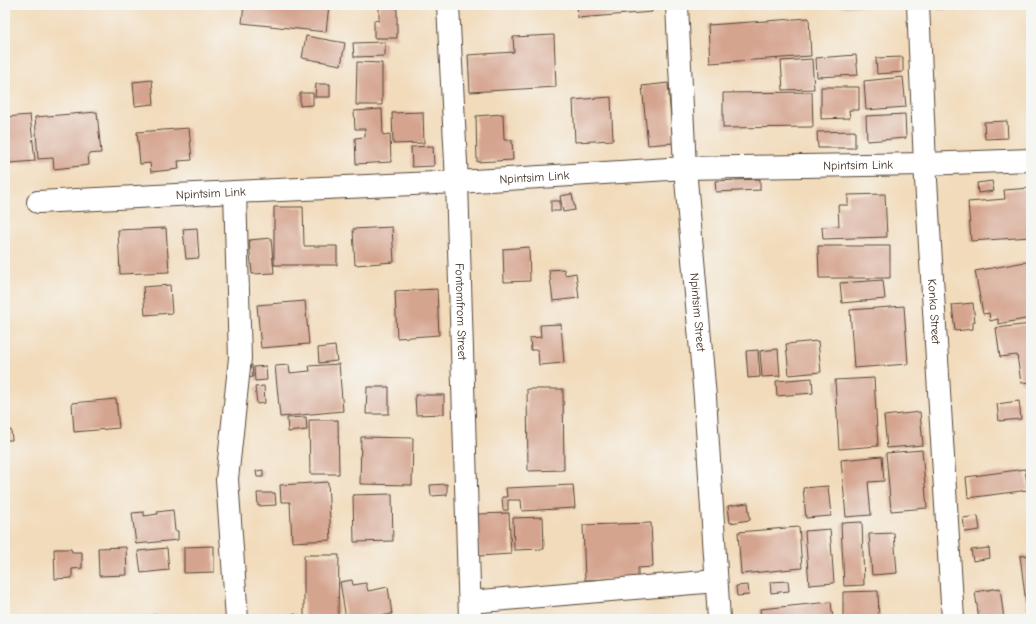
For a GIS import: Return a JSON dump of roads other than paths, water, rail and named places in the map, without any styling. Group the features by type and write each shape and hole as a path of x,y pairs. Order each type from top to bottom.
{"street":[{"name":"Fontomfrom Street","path":"448,5 457,182 470,611"},
{"name":"Npintsim Street","path":"677,5 685,168 705,396 719,619"},
{"name":"Konka Street","path":"918,5 925,164 953,619"},
{"name":"Npintsim Link","path":"38,202 457,182 685,168 925,164 1031,160"},
{"path":"235,192 240,358 227,479 237,619"},
{"path":"470,611 716,581"}]}
